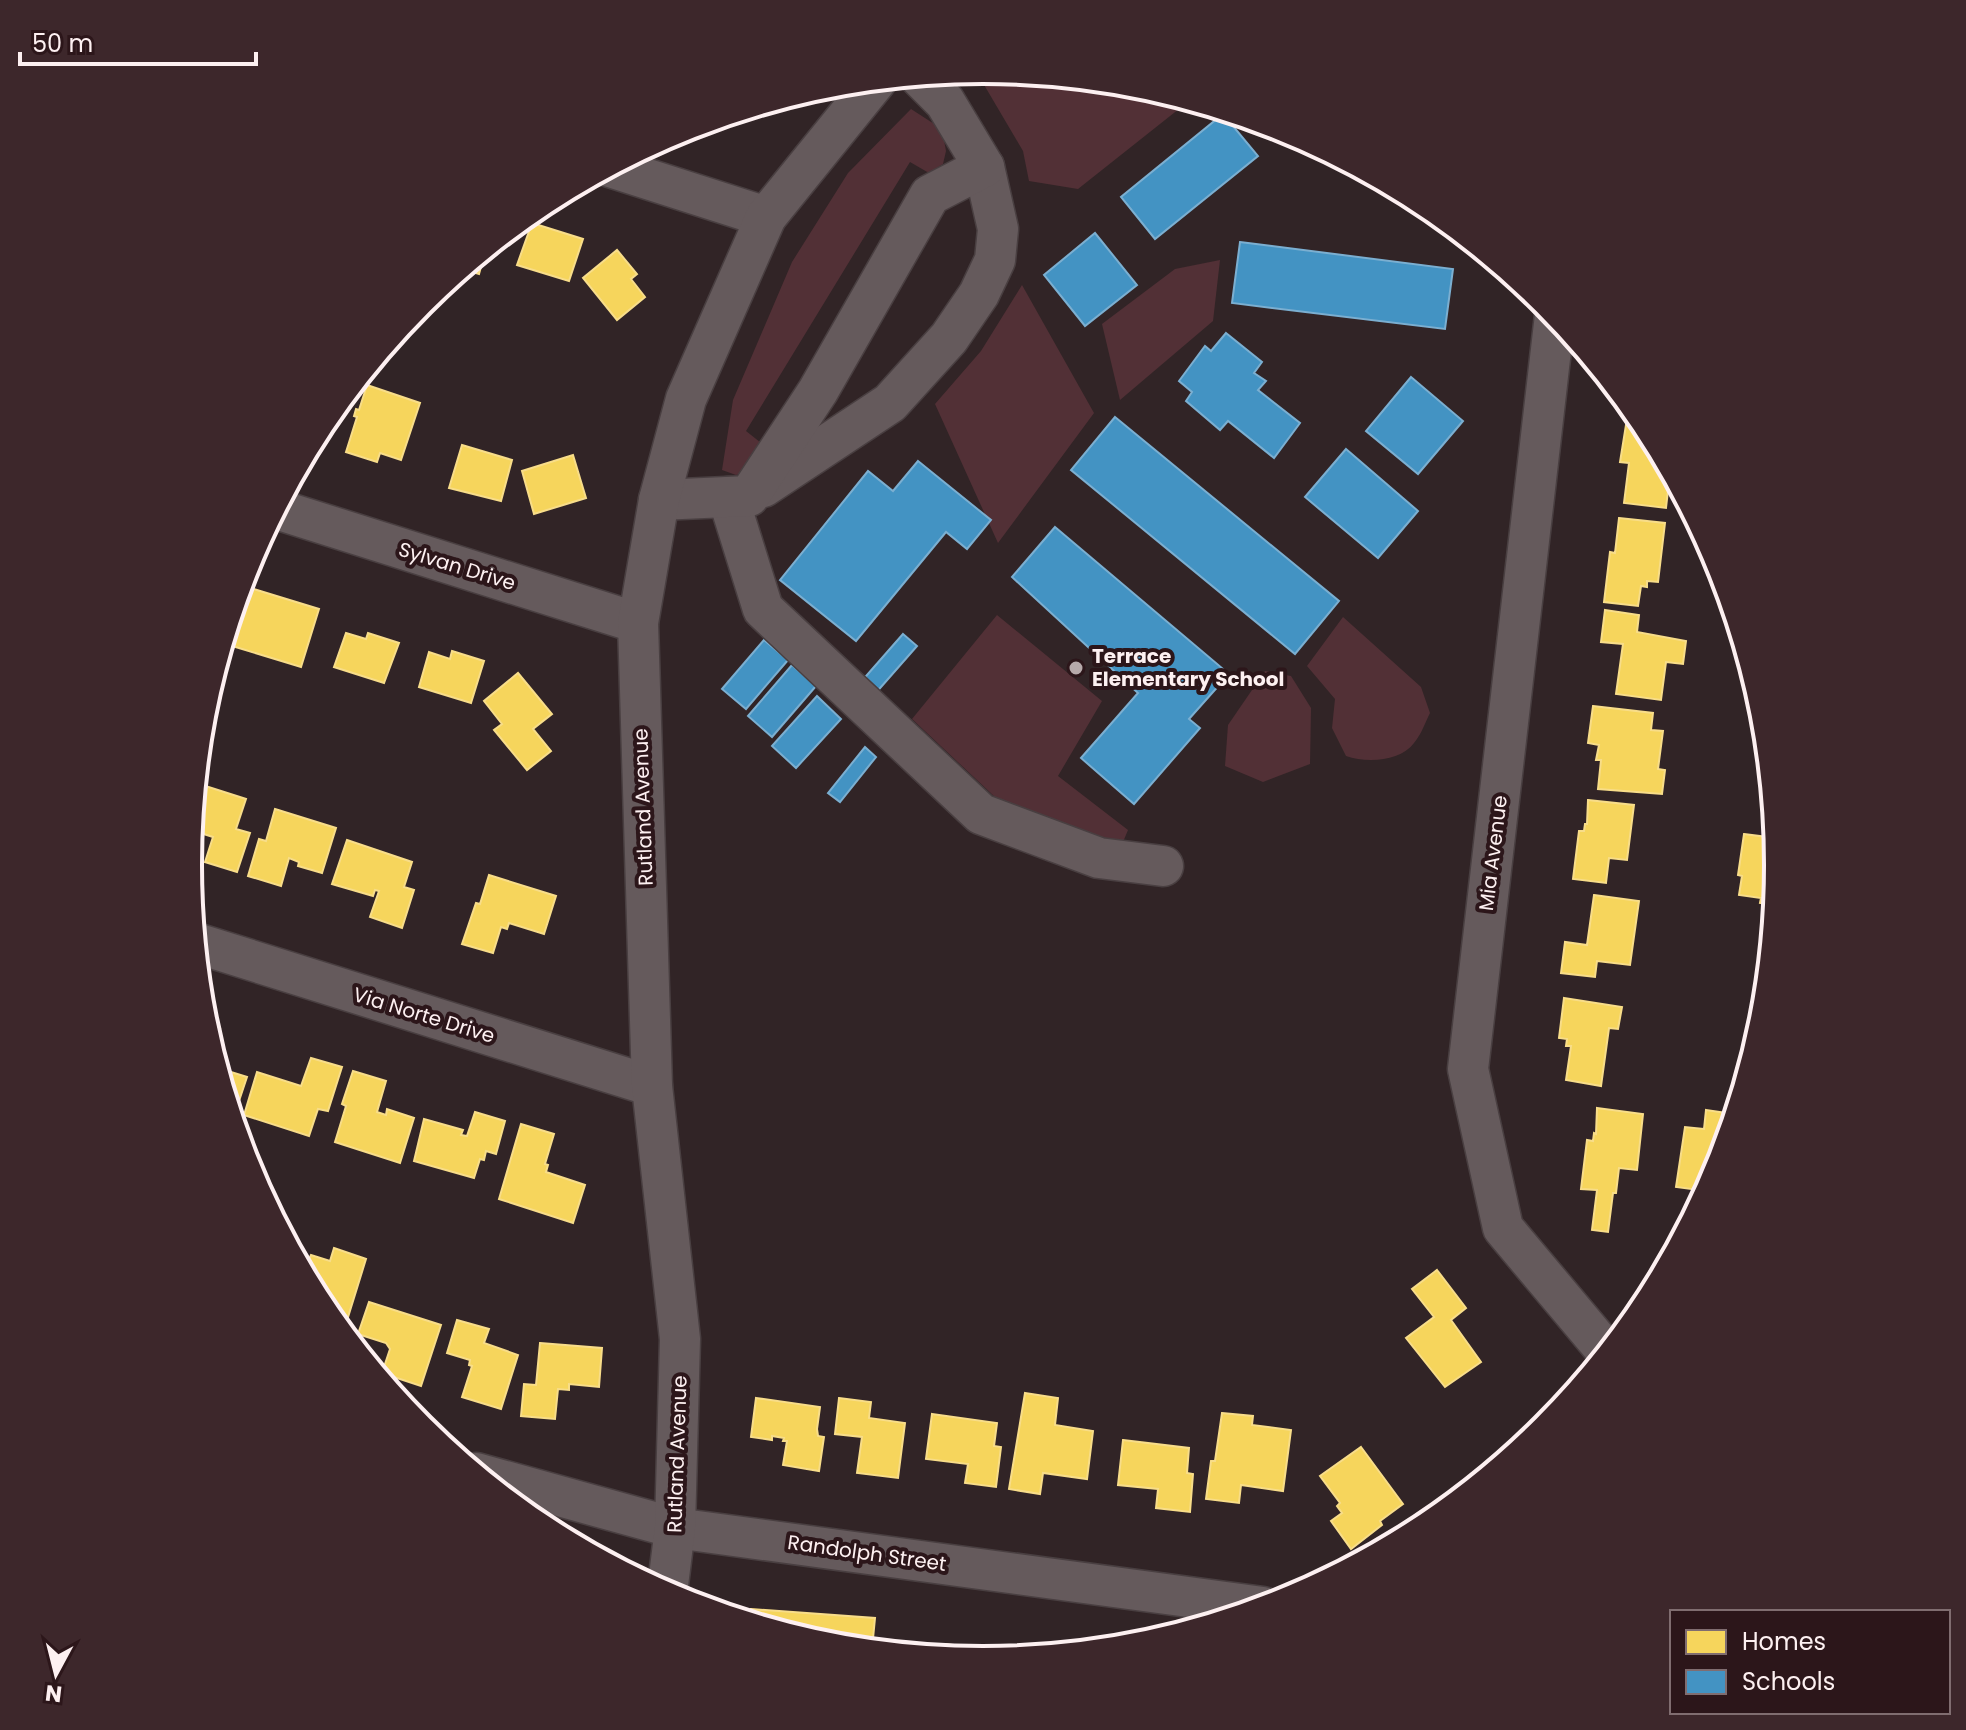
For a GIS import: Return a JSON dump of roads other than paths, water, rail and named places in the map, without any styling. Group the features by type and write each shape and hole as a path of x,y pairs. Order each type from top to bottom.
{"street":[{"path":"659,500 739,496 890,403 949,338 979,294 995,260 998,229 984,167 945,102 929,86"},
{"name":"Rutland Avenue","path":"669,1580 675,1528 680,1339 652,1086 638,623 659,500 686,399 766,217 866,93"},
{"path":"984,167 930,195 818,391 739,496 763,609 981,814 1099,858 1163,866"},
{"path":"625,172 766,217"},
{"name":"Mia Avenue","path":"1553,332 1468,1069 1503,1228 1600,1344"},
{"name":"Sylvan Drive","path":"287,512 638,623"},
{"name":"Via Norte Drive","path":"207,946 652,1086"},
{"name":"Randolph Street","path":"502,1480 675,1528 1238,1604"}],"place":[{"name":"Terrace Elementary School","path":"1076,668"}]}
